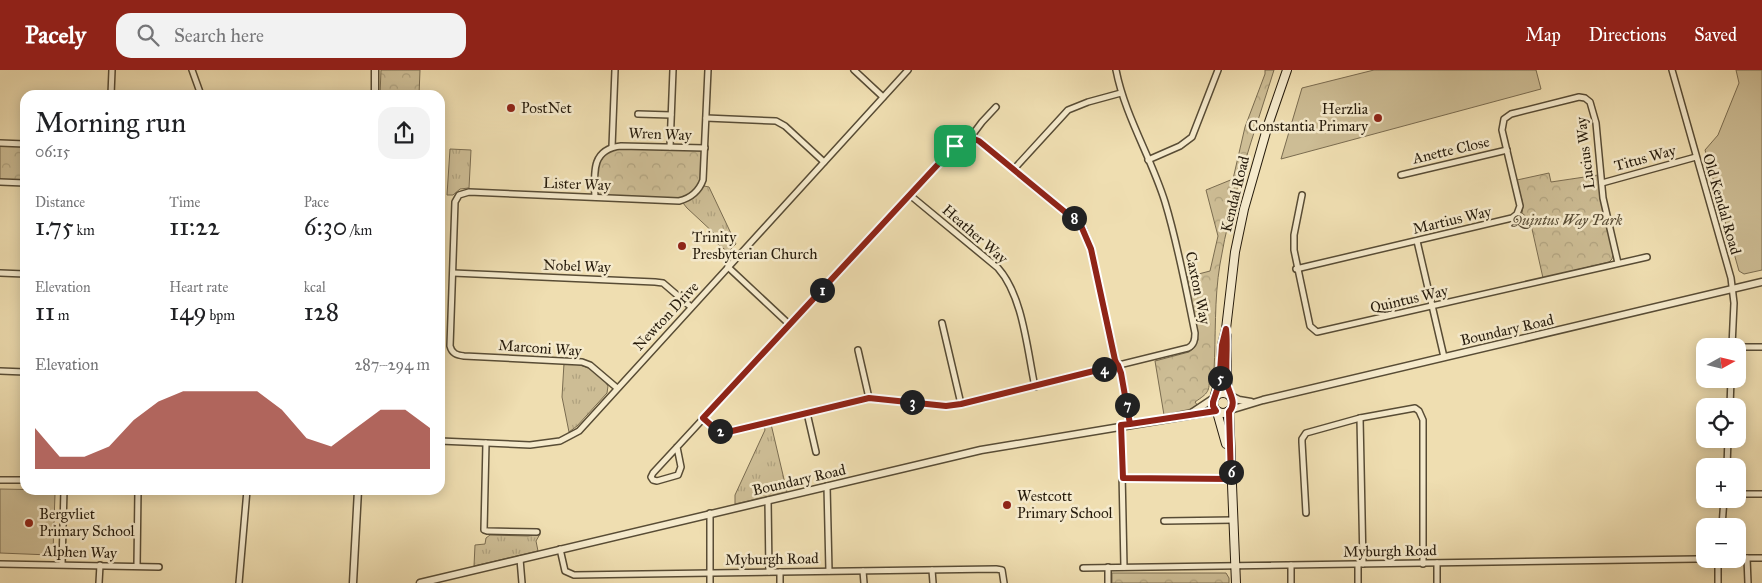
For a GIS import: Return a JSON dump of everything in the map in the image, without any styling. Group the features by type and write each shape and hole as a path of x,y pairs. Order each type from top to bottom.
{"main road":[{"name":"Kendal Road","path":"1214,397 1219,384 1222,345 1226,329 1235,252 1244,210 1268,125 1287,70"},
{"name":"Kendal Road","path":"1226,329 1228,345 1227,381 1230,395"},
{"path":"1231,465 1217,411 1212,404 1214,397 1223,392 1230,395 1234,402 1230,411 1236,583"},
{"path":"1217,411 1222,413 1230,411"}],"street":[{"path":"111,90 112,70"},
{"path":"192,70 199,90"},
{"path":"374,90 376,70"},
{"path":"612,147 615,70"},
{"path":"670,147 673,70"},
{"name":"Wren Way","path":"693,195 703,180 708,70"},
{"path":"854,70 883,97"},
{"name":"Newton Drive","path":"445,441 530,445 552,442 569,437 579,431 908,70"},
{"name":"Caxton Way","path":"703,418 716,429 728,432 869,398 946,406 961,404 1192,346 1195,338 1179,254 1165,201 1121,93 1116,70"},
{"path":"1148,160 1180,146 1192,137 1218,70"},
{"name":"Old Kendal Road","path":"1672,70 1733,289 1732,338"},
{"path":"1014,169 1068,110 1088,102 1121,93"},
{"name":"Martius Way","path":"1296,269 1515,216 1519,212 1520,206 1502,127 1504,120 1508,115 1576,97 1588,100"},
{"name":"Lucius Way","path":"1588,100 1592,104 1596,123 1603,198 1618,263"},
{"path":"677,447 681,467 678,475 657,481 653,480 651,477 653,473 703,418 955,146 970,138 996,107"},
{"path":"638,114 671,115"},
{"path":"706,118 771,120 780,122 824,162"},
{"path":"970,138 979,141 1014,169 1082,228 1091,249 1121,373 1130,424"},
{"path":"0,143 20,144"},
{"name":"Wren Way","path":"594,197 596,163 599,155 612,147 704,148"},
{"name":"Anette Close","path":"1401,175 1507,150"},
{"name":"Titus Way","path":"1602,183 1696,157"},
{"path":"0,182 20,183"},
{"name":"Lister Way","path":"453,273 454,204 459,195 469,192 679,201 693,195"},
{"name":"Quintus Way","path":"1302,195 1294,235 1296,269 1310,326 1317,332 1647,257"},
{"name":"Heather Way","path":"910,196 998,268 1009,282 1020,313 1034,386"},
{"path":"1417,241 1444,357"},
{"path":"728,267 790,325"},
{"path":"0,273 20,274"},
{"name":"Nobel Way","path":"453,273 663,283 690,307"},
{"name":"Marconi Way","path":"453,273 450,346 454,353 464,356 582,362 590,365 617,388"},
{"name":"Boundary Road","path":"1230,411 1257,402 1762,282"},
{"path":"942,324 961,404"},
{"path":"1746,348 1762,347"},
{"path":"858,350 869,398"},
{"path":"0,371 20,372"},
{"name":"Boundary Road","path":"1230,395 1243,401 1257,402"},
{"name":"Boundary Road","path":"1187,414 1200,408 1214,397"},
{"path":"1306,514 1302,442 1304,435 1310,430 1414,408 1421,414 1423,420 1422,564"},
{"name":"Boundary Road","path":"420,583 710,513 1009,444 1187,414 1217,411"},
{"path":"807,413 816,452"},
{"path":"1358,583 1360,564 1360,418"},
{"path":"1121,425 1124,567"},
{"path":"486,444 484,530 537,532"},
{"path":"1123,478 1231,479"},
{"path":"0,480 20,480"},
{"path":"827,486 829,571"},
{"path":"1746,494 1762,494"},
{"path":"62,564 64,495"},
{"path":"137,566 138,495"},
{"path":"238,583 247,495"},
{"path":"353,583 358,495"},
{"path":"768,500 769,572"},
{"path":"710,513 710,583"},
{"path":"1164,521 1234,520"},
{"name":"Myburgh Road","path":"560,549 563,567 570,574 996,569 1002,570 1004,583"},
{"path":"1748,583 1748,558 1762,558"},
{"path":"520,559 522,583"},
{"name":"Myburgh Road","path":"1083,568 1696,559"},
{"path":"1437,563 1438,583"},
{"name":"Alphen Way","path":"0,564 159,567"},
{"path":"1291,565 1291,583"},
{"path":"99,583 100,566"},
{"path":"1108,567 1108,583"},
{"path":"1718,568 1718,583"},
{"path":"932,570 933,583"},
{"path":"863,571 864,583"},
{"path":"780,572 780,583"}],"green space":[{"path":"381,70 420,70 419,90 380,90"},
{"path":"1265,70 1274,70 1230,215 1220,264 1216,304 1214,371 1209,376 1207,392 1195,402 1198,406 1164,415 1155,361 1189,352 1198,340 1187,277 1210,271 1218,236 1206,190 1233,179 1245,127"},
{"name":"Herzlia Constantia Primary","path":"1374,70 1536,70 1541,89 1281,159 1302,88"},
{"path":"1736,70 1762,70 1762,270 1744,274 1739,271 1705,150 1718,135 1739,83"},
{"path":"0,143 20,144 20,183 0,182"},
{"path":"608,148 705,148 703,180 687,199 595,197 596,163"},
{"path":"450,149 471,150 469,188 460,189 453,195 447,195"},
{"name":"Quintus Way Park","path":"1549,173 1551,182 1598,175 1600,198 1613,254 1609,262 1543,278 1530,220 1522,213 1523,206 1517,180"},
{"path":"704,186 709,187 736,244 728,252 714,241 716,235 683,203 693,197"},
{"path":"564,363 589,368 599,375 608,386 607,393 577,426 569,432 562,397"},
{"path":"771,424 787,492 735,504 735,495 765,430 764,426"},
{"name":"Bergvliet Primary School","path":"0,489 20,489 20,495 55,495 53,552 50,555 0,553"},
{"path":"540,534 536,541 538,551 474,566 475,545 485,544 486,538 490,535 528,536"},
{"path":"1112,573 1226,573 1229,583 1112,583"}],"place":[{"name":"PostNet","path":"511,108"},
{"name":"Herzlia Constantia Primary","path":"1378,118"},
{"name":"Trinity Presbyterian Church","path":"682,246"},
{"name":"Westcott Primary School","path":"1007,505"},
{"name":"Bergvliet Primary School","path":"29,523"}],"route":[{"path":"955,146 703,418 716,429 728,432 869,398 946,406 961,404 1034,386 1118,365 1121,373 1130,424 1216,411 1213,402 1219,384 1222,345 1226,329 1228,345 1227,381 1234,402 1229,412 1231,479 1123,478 1121,425 1130,424 1121,373 1120,370 1115,360 1091,249 1082,228 1076,221 976,139 967,139 955,146"}]}
